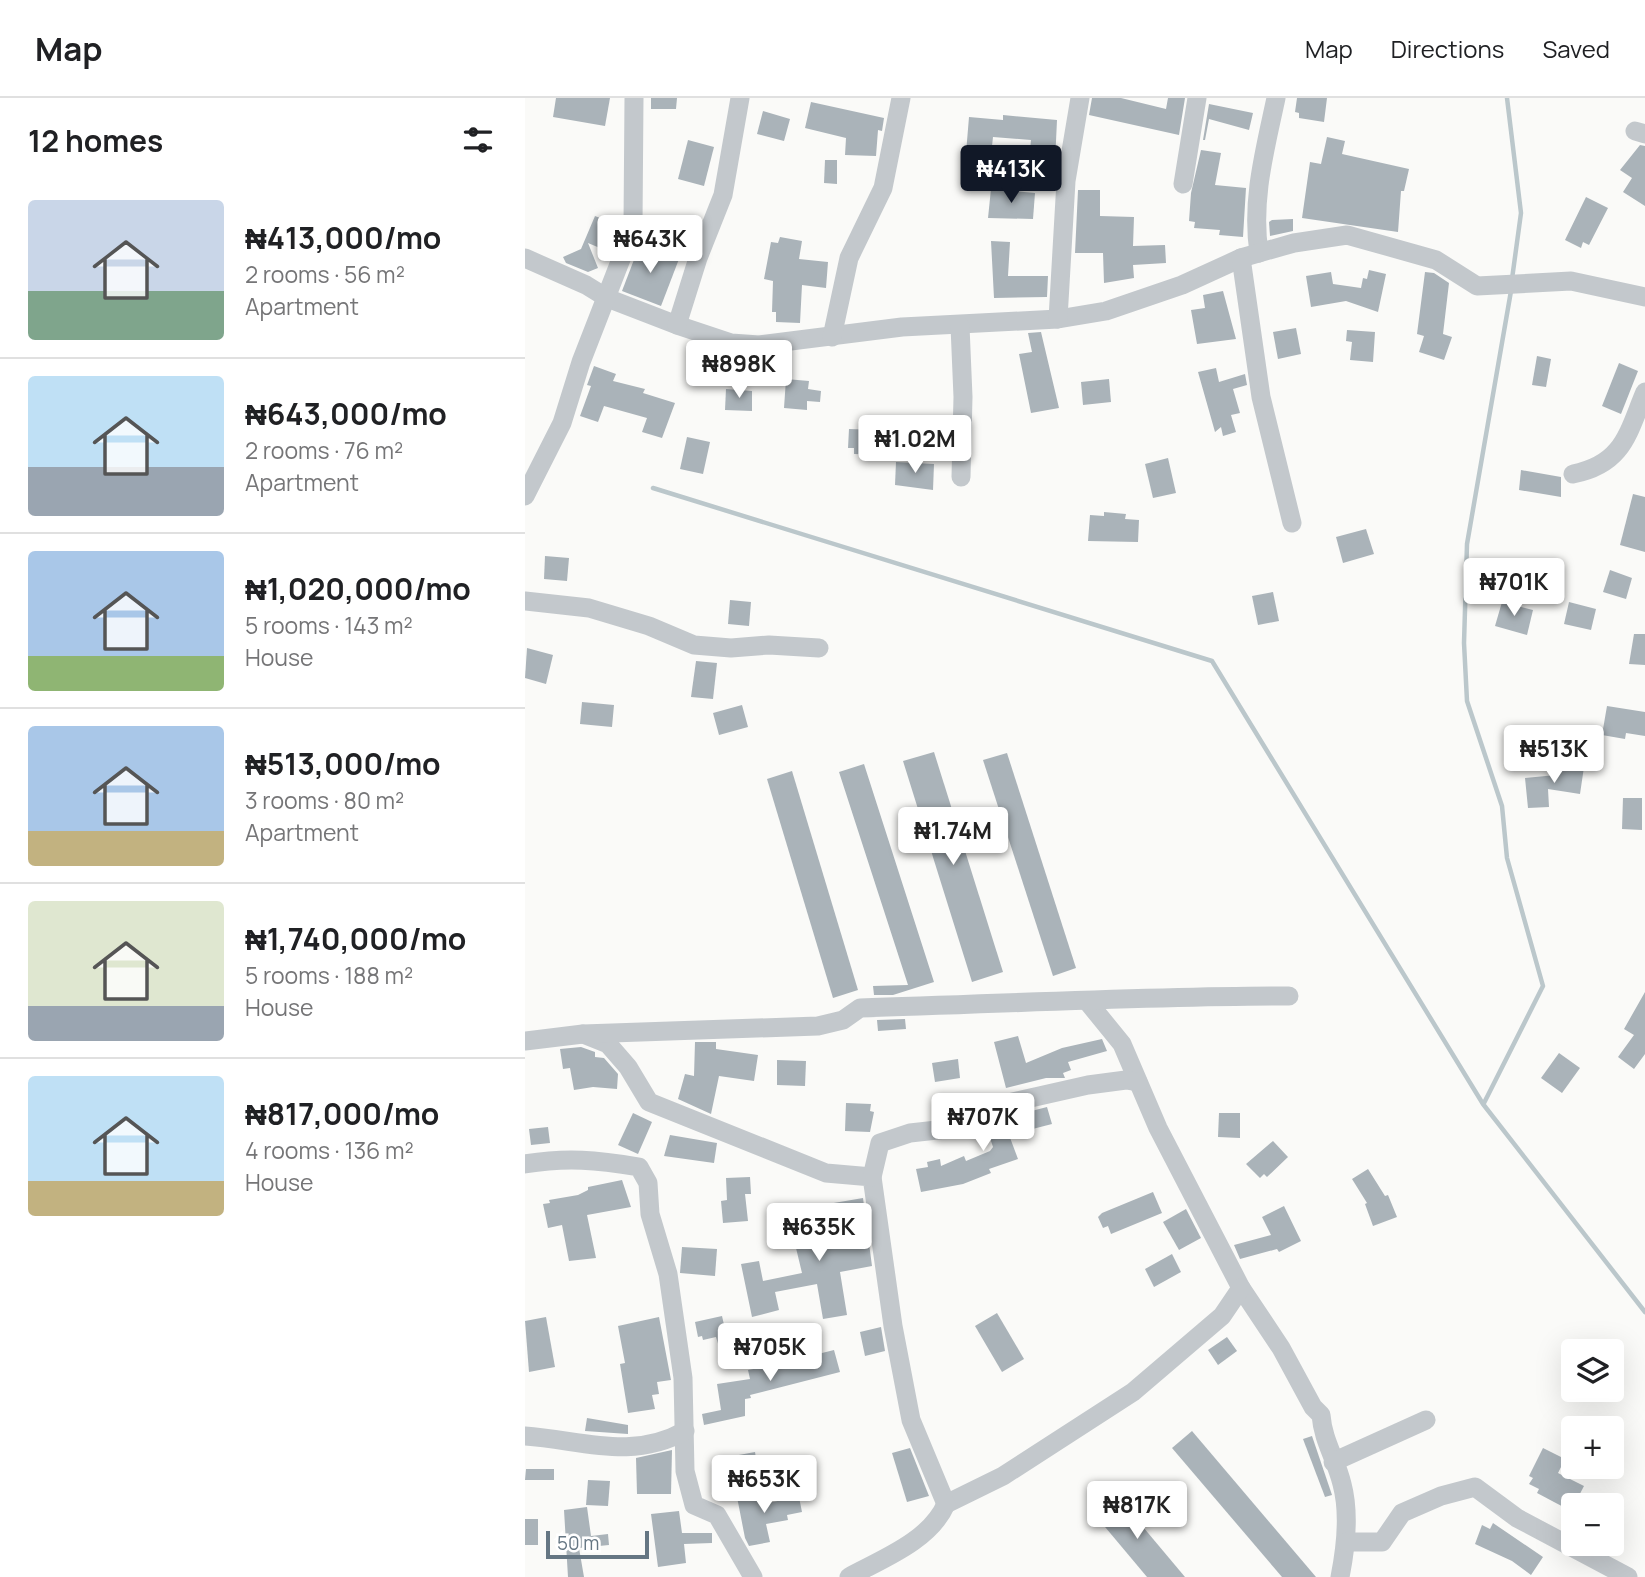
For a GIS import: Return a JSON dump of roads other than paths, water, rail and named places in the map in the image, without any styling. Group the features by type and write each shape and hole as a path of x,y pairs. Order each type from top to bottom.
{"street":[{"path":"525,496 533,461 562,423 581,362 633,224 634,98"},
{"path":"677,325 698,258 723,195 740,98"},
{"path":"832,337 849,258 883,188 901,98"},
{"path":"1058,320 1066,181 1080,98"},
{"path":"1184,184 1197,98"},
{"path":"1276,98 1257,186 1255,229 1250,256 1261,397 1292,523"},
{"path":"525,258 586,285 607,298 677,325 731,343 759,345 902,327 1058,320 1106,311 1182,285 1250,256 1294,243 1347,235 1436,260 1477,286 1571,281 1645,297"},
{"path":"960,326 963,397 961,477"},
{"path":"1573,474 1588,471 1626,440 1645,392"},
{"path":"525,601 589,608 649,626 694,645 731,648 769,645 819,648"},
{"path":"525,1041 583,1034 818,1026 843,1020 860,1008 1087,1002 1144,996 1289,996"},
{"path":"1087,1002 1122,1045 1184,1179 1241,1288 1281,1348 1313,1407 1321,1415 1323,1436 1342,1484 1347,1542 1341,1577"},
{"path":"583,1034 608,1044 628,1067 649,1102 826,1173 872,1177"},
{"path":"946,1504 911,1420 893,1326 872,1177 880,1143 910,1133 946,1129 971,1115 1004,1104 1088,1085 1126,1080 1138,1082"},
{"path":"525,1164 574,1158 603,1161 639,1167 649,1183 650,1214 668,1274 683,1378 685,1471 694,1505 717,1515 753,1577"},
{"path":"849,1577 918,1538 940,1517 946,1504 1003,1476 1133,1392 1222,1316 1241,1288"},
{"path":"1333,1462 1426,1420"},
{"path":"525,1436 581,1441 615,1449 672,1438 685,1431"},
{"path":"1347,1542 1382,1542 1402,1513 1441,1496 1475,1487 1517,1518 1628,1577"}],"waterway":[{"path":"1507,98 1521,213 1512,279"},
{"path":"1484,1103 1543,986 1507,858 1502,806 1467,701 1464,643 1467,544 1511,291"},
{"path":"653,488 1212,661 1483,1104 1645,1312"}]}
